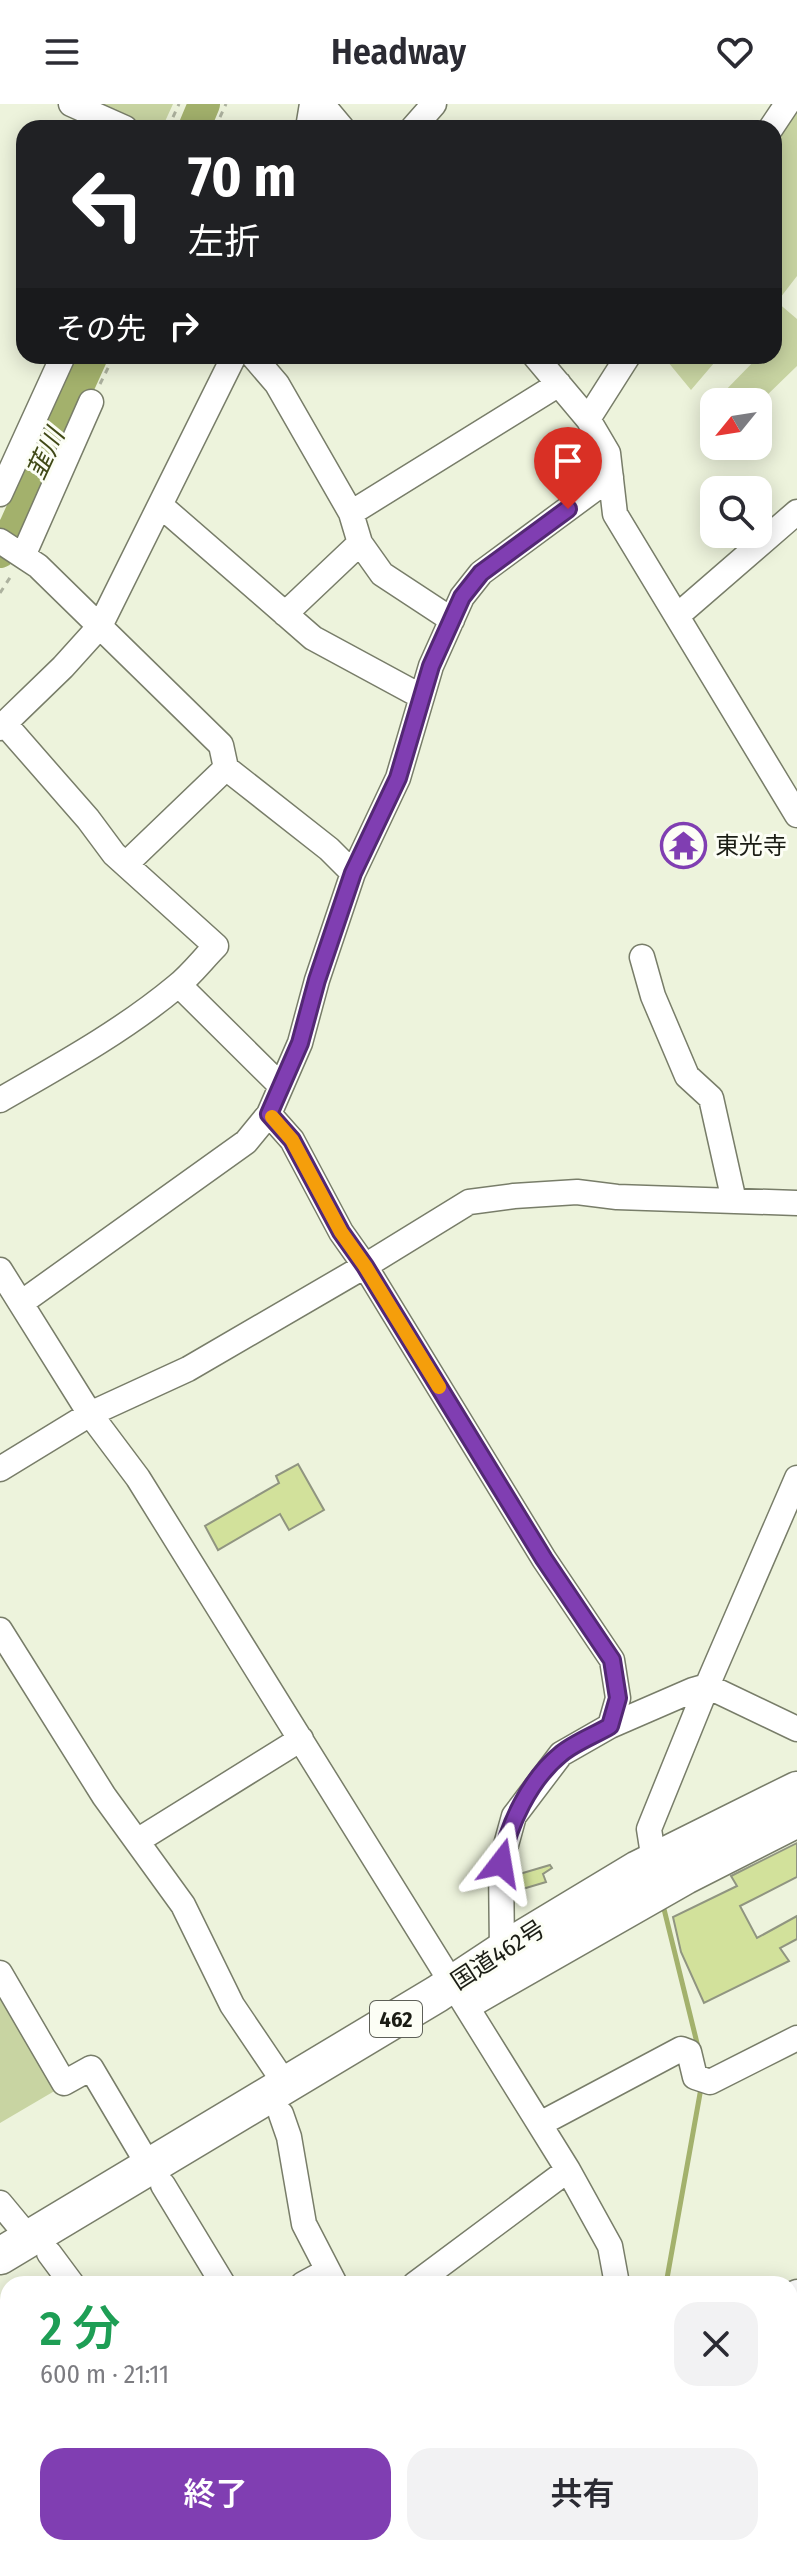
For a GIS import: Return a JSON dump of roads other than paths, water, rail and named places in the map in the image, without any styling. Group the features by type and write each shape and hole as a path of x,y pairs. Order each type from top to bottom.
{"highway":[{"name":"国道462号","path":"459,1993 502,1951 654,1861 797,1790"},
{"name":"国道462号","path":"6,2276 26,2249 156,2176 459,1993 797,1819"}],"street":[{"path":"71,104 107,120"},
{"path":"322,104 335,120"},
{"path":"420,120 434,104"},
{"path":"0,494 59,364"},
{"path":"0,1100 90,1049 179,985 216,946 114,854 88,819 2,726 100,626 230,364"},
{"path":"260,364 277,384 351,513 360,543 382,574 452,620"},
{"path":"542,364 588,419 608,453 615,514 677,616 790,788 797,815"},
{"path":"588,419 623,364"},
{"path":"351,513 559,384"},
{"path":"23,556 91,402"},
{"path":"21,1303 246,1142 269,1114 300,1043 317,980 353,873 398,778 431,666 462,597 481,573 611,477"},
{"path":"160,505 313,638 422,697"},
{"path":"677,616 797,512"},
{"path":"0,541 38,566 221,745 226,768 329,849 353,873"},
{"path":"285,614 360,543"},
{"path":"126,864 226,768"},
{"path":"642,957 653,996 687,1076 711,1098 734,1201"},
{"path":"179,985 281,1086"},
{"path":"269,1114 292,1140 341,1232 365,1266 544,1559 612,1660 618,1698 610,1726"},
{"path":"0,1469 90,1414 188,1369 469,1202 577,1192 617,1197 797,1203"},
{"path":"0,1270 90,1414 138,1478 540,2124 610,2246 616,2276"},
{"path":"654,1861 649,1829 712,1688 797,1478"},
{"path":"0,1630 9,1668 183,1905 232,2005 284,2099 304,2224 330,2276"},
{"path":"502,1951 501,1863 514,1816 561,1754 610,1726 693,1690 712,1688 797,1729"},
{"path":"137,1841 301,1739"},
{"path":"0,1973 64,2083 91,2068 218,2276"},
{"path":"540,2124 681,2049 689,2052 703,2080 797,2038"},
{"path":"426,2276 568,2170"},
{"path":"0,2203 26,2249 61,2276"}],"waterway":[{"name":"韮川","path":"197,120 204,104"},
{"name":"韮川","path":"0,552 15,526 88,364"},
{"path":"663,1905 698,2047"},
{"path":"667,2276 701,2088"}],"place":[{"name":"東光寺","path":"684,846"}]}
